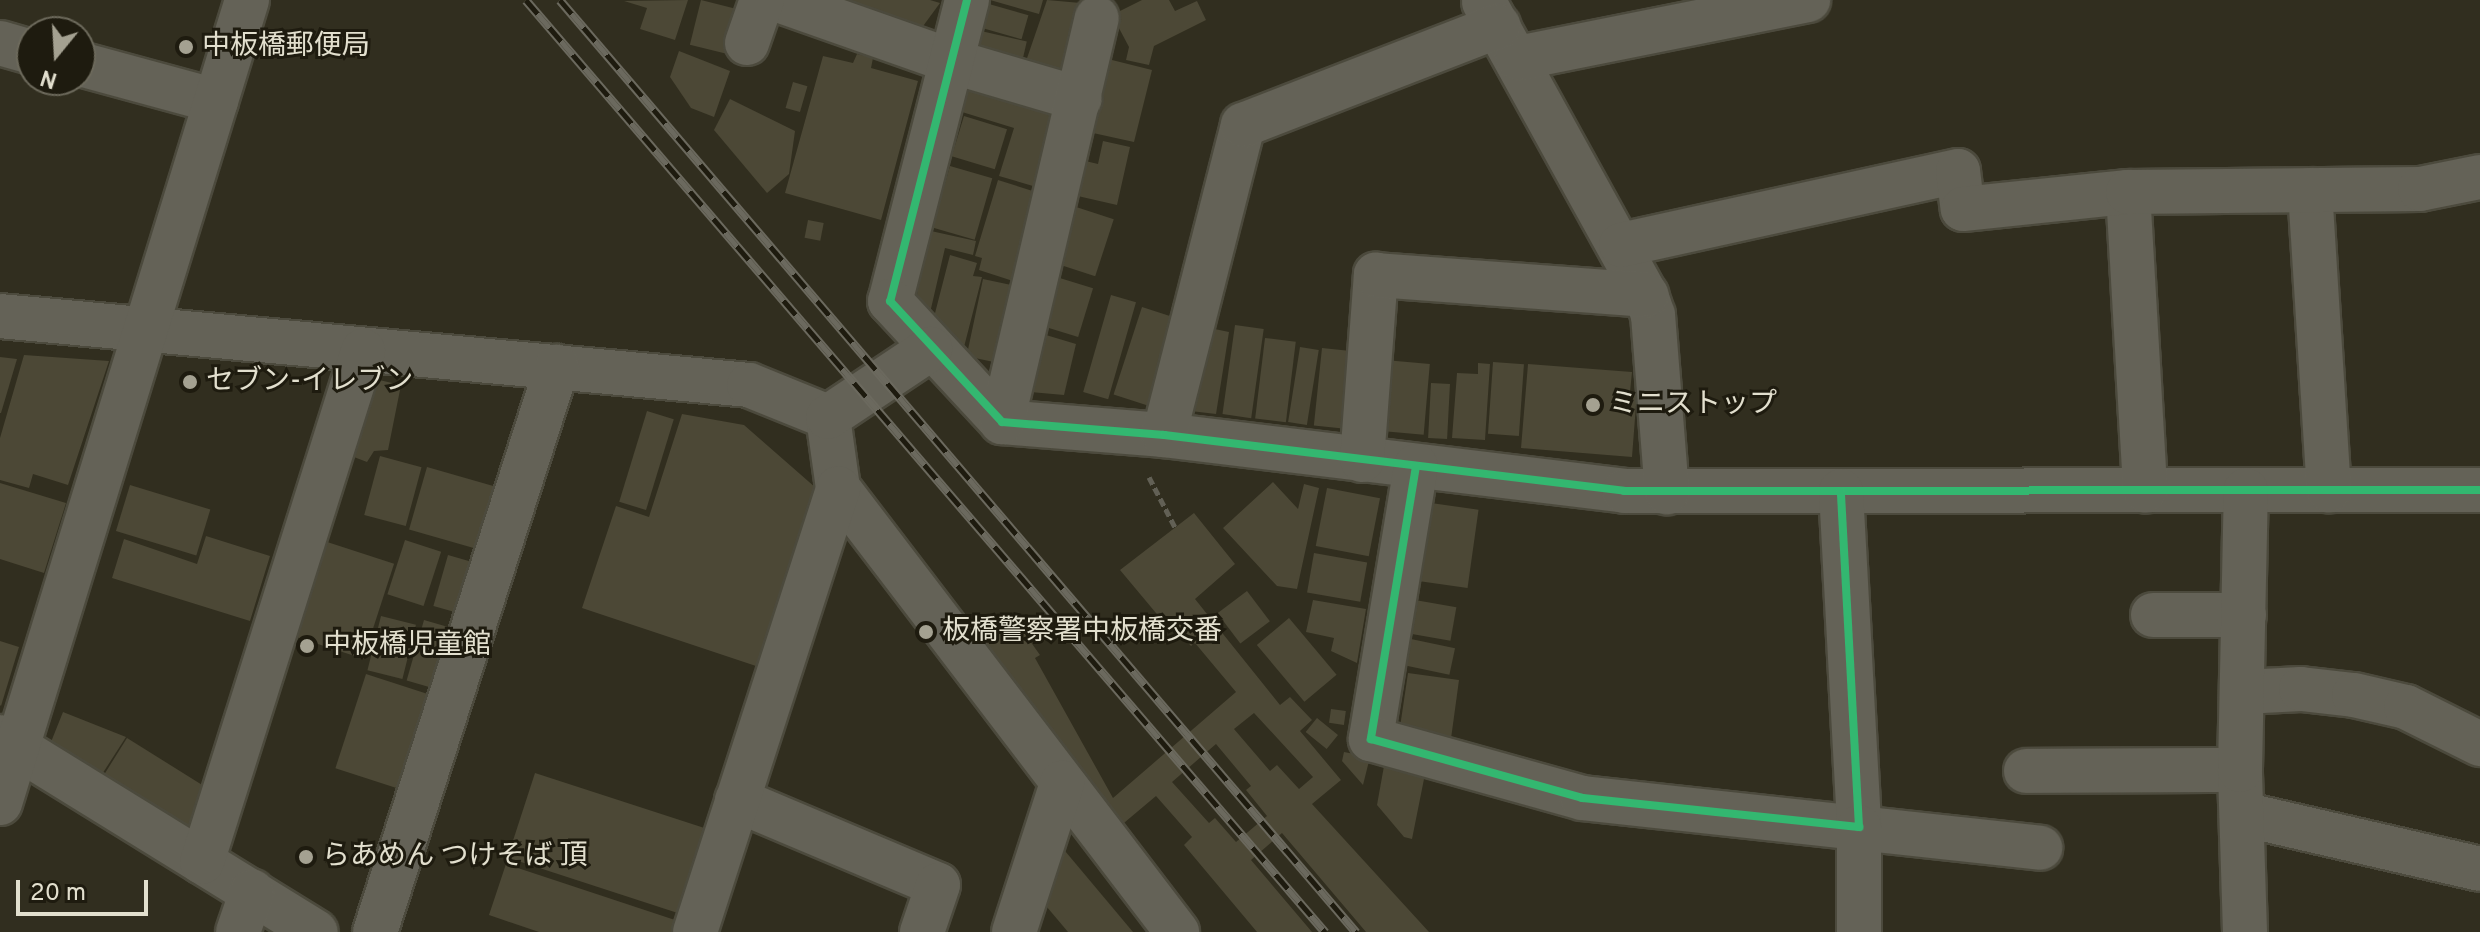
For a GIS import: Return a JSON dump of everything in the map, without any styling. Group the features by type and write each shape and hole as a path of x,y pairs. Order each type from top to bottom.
{"street":[{"path":"0,803 9,743 145,331 247,0"},
{"path":"747,43 762,0"},
{"path":"778,0 951,61 1080,99"},
{"path":"967,0 890,301 930,349 1002,422 1164,435 1362,460 1667,492 2480,490"},
{"path":"1164,435 1243,125 1500,28 1808,0"},
{"path":"1002,422 1097,18"},
{"path":"1500,28 1646,295 1653,315 1667,492"},
{"path":"96,68 216,101"},
{"path":"1621,245 1958,171 1963,209 2128,192 2420,189 2480,177"},
{"path":"2310,190 2329,490"},
{"path":"2128,192 2145,491"},
{"path":"1362,460 1376,275 1646,295"},
{"path":"0,316 749,385 828,417"},
{"path":"828,417 930,349"},
{"path":"202,862 363,351"},
{"path":"375,932 557,367"},
{"path":"695,932 838,488 828,417"},
{"path":"1416,466 1371,739 1582,798 2040,848"},
{"path":"838,488 1177,932"},
{"path":"2245,932 2240,770 2246,490"},
{"path":"1841,491 1859,827 1859,932"},
{"path":"2153,615 2244,615"},
{"path":"2243,692 2301,689 2354,695 2406,707 2480,744"},
{"path":"9,743 316,932"},
{"path":"2026,771 2240,770"},
{"path":"1014,932 1062,783"},
{"path":"737,800 938,885 922,932"},
{"path":"2242,814 2480,869"},
{"path":"238,932 252,891"}],"building":[{"path":"688,0 675,40 640,29 647,8 624,1"},
{"path":"701,0 745,11 734,56 690,45"},
{"path":"816,0 930,0 940,3 918,33"},
{"path":"990,0 1043,0 1039,14"},
{"path":"1047,0 1092,4 1073,80 1024,67"},
{"path":"1142,0 1169,0 1175,11 1197,1 1206,20 1154,46 1149,65 1126,60 1129,47 1112,15"},
{"path":"989,4 1028,15 1022,39 982,28"},
{"path":"981,31 1027,42 1020,70 974,59"},
{"path":"679,51 730,71 714,117 691,108 670,77"},
{"path":"857,54 873,58 871,68 918,81 881,220 785,193 823,56 853,63"},
{"path":"1100,57 1152,70 1134,142 1093,133 1105,86 1093,84"},
{"path":"793,82 807,86 800,112 786,108"},
{"path":"971,82 1067,110 1043,189 999,176 1014,128 962,112"},
{"path":"730,99 795,131 789,174 767,193 714,130"},
{"path":"964,116 1007,129 995,169 952,156"},
{"path":"1103,141 1130,147 1117,205 1069,194 1077,159 1098,164"},
{"path":"950,166 992,178 975,240 932,228"},
{"path":"998,180 1039,193 1013,281 979,270 982,258 975,256"},
{"path":"1070,205 1114,219 1095,276 1051,262"},
{"path":"808,220 824,223 820,241 805,238"},
{"path":"931,231 976,241 973,255 945,248 930,313 917,294"},
{"path":"950,255 977,263 973,276 982,277 964,347 934,317"},
{"path":"1050,275 1093,288 1078,337 1035,324"},
{"path":"983,279 1011,285 995,362 967,356"},
{"path":"1111,295 1136,302 1108,399 1083,392"},
{"path":"1142,307 1175,318 1147,405 1114,394"},
{"path":"1235,325 1264,329 1251,418 1222,414"},
{"path":"1205,327 1229,332 1216,414 1182,410"},
{"path":"1036,332 1076,344 1064,395 1019,391"},
{"path":"1265,338 1296,342 1286,422 1255,418"},
{"path":"1300,347 1319,350 1307,425 1288,422"},
{"path":"1322,348 1351,351 1343,429 1314,426"},
{"path":"24,355 109,361 68,485 33,474 29,488 0,480 0,438"},
{"path":"0,357 17,359 1,413 0,413"},
{"path":"1385,360 1430,364 1424,435 1379,431"},
{"path":"1493,362 1524,364 1519,436 1488,434"},
{"path":"1478,363 1490,364 1485,440 1452,438 1457,373 1478,374"},
{"path":"1528,364 1632,372 1630,392 1637,392 1632,457 1521,448"},
{"path":"366,377 401,385 388,450 374,451 367,462 346,454"},
{"path":"1431,383 1450,384 1447,439 1428,438"},
{"path":"647,411 674,419 646,510 619,502"},
{"path":"682,414 744,425 816,488 756,666 582,608 616,506 649,517"},
{"path":"380,456 422,467 406,526 364,515"},
{"path":"427,467 502,488 484,551 409,529"},
{"path":"1273,482 1298,509 1304,484 1319,488 1297,589 1277,586 1223,528"},
{"path":"0,483 66,503 44,573 0,559"},
{"path":"130,485 210,510 196,555 116,531"},
{"path":"1327,488 1380,498 1369,556 1316,546"},
{"path":"1431,503 1479,510 1468,588 1420,581"},
{"path":"1194,513 1235,564 1195,599 1280,705 1290,697 1312,720 1300,731 1341,780 1312,804 1429,932 1366,932 1282,833 1251,860 1312,932 1257,932 1184,845 1192,837 1156,796 1112,833 994,661 984,638 1013,617 1040,655 1035,658 1113,798 1236,692 1195,643 1191,646 1169,621 1166,625 1120,570","holes":["1254,713 1313,777 1299,789 1277,765 1270,771 1234,729","1216,744 1251,786 1246,790 1267,816 1236,842 1215,818 1209,823 1172,782"]},
{"path":"206,536 270,556 250,621 112,578 124,539 197,564"},
{"path":"318,539 394,564 363,659 287,634"},
{"path":"405,540 441,552 424,606 387,594"},
{"path":"1314,553 1367,562 1360,602 1307,592"},
{"path":"448,555 482,565 467,616 433,606"},
{"path":"1247,591 1270,621 1240,644 1217,613"},
{"path":"1313,600 1366,609 1357,663 1331,651 1334,638 1306,632"},
{"path":"1415,600 1456,607 1450,641 1409,633"},
{"path":"381,616 416,625 402,679 367,670"},
{"path":"1289,618 1337,675 1304,702 1257,645"},
{"path":"424,620 458,630 440,690 407,681"},
{"path":"1411,639 1455,648 1449,675 1405,665"},
{"path":"0,641 19,647 1,706 0,705"},
{"path":"1408,673 1459,680 1450,746 1400,727"},
{"path":"366,674 432,695 401,789 335,768"},
{"path":"1331,709 1346,711 1344,725 1329,723"},
{"path":"63,712 126,737 99,779 49,747"},
{"path":"1317,718 1338,735 1327,749 1306,732"},
{"path":"127,738 219,796 192,840 99,782"},
{"path":"1344,752 1370,757 1363,785 1342,761"},
{"path":"1384,766 1425,774 1412,839 1404,837 1377,805"},
{"path":"535,773 709,830 682,914 507,858"},
{"path":"1055,839 1133,932 1068,932 1036,894"},
{"path":"506,864 675,920 671,932 539,932 489,915"}],"railway":[{"path":"526,0 1325,932"},
{"path":"560,0 1356,932"}],"cycle path":[{"path":"967,0 890,301 1002,422 1164,435 1624,491 2480,490"},
{"path":"1416,466 1371,739 1582,798 1859,827 1841,491"}],"place":[{"name":"中板橋郵便局","path":"186,47"},
{"name":"セブン-イレブン","path":"190,382"},
{"name":"ミニストップ","path":"1593,405"},
{"name":"板橋警察署中板橋交番","path":"926,632"},
{"name":"中板橋児童館","path":"307,646"},
{"name":"らあめん つけそば 頂","path":"306,857"}]}
